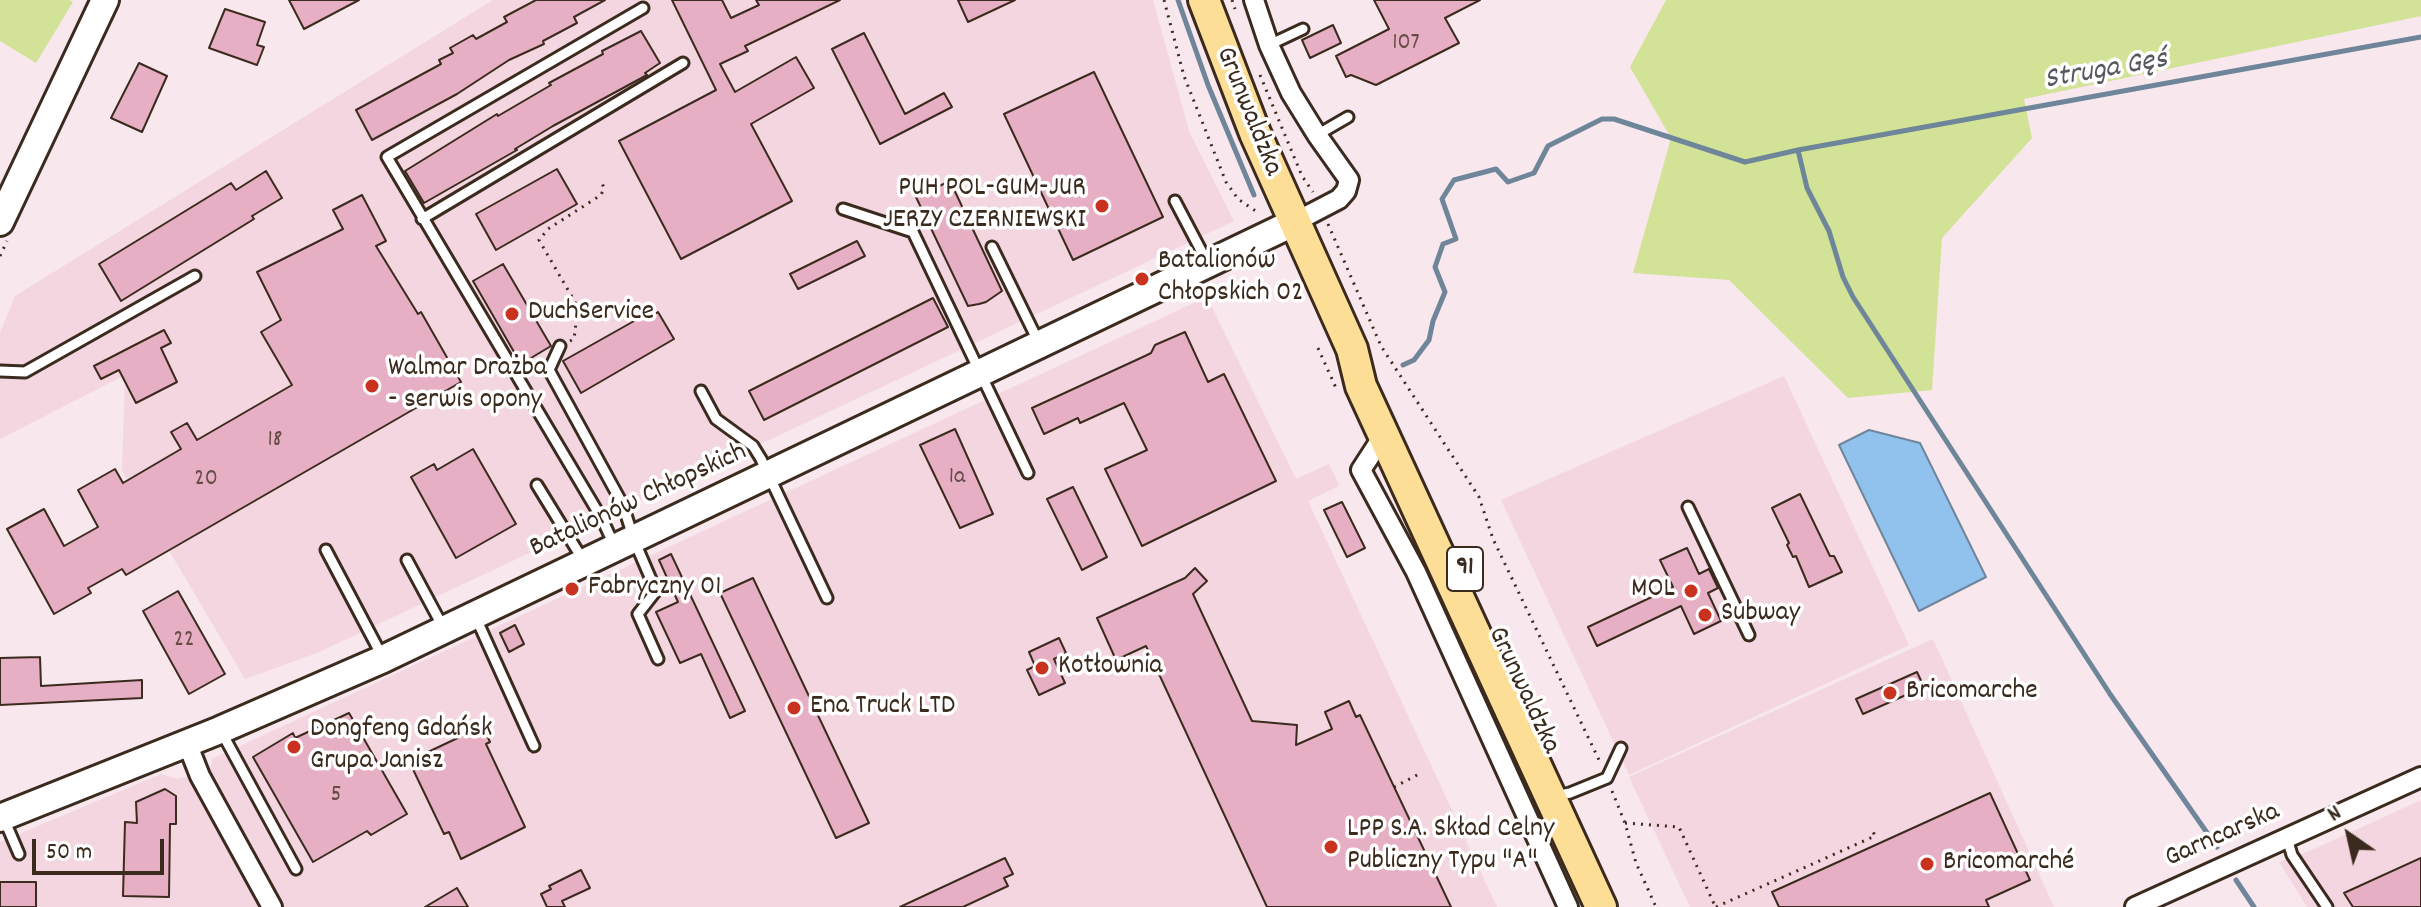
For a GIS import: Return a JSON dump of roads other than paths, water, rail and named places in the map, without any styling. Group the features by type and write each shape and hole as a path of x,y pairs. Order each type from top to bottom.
{"main road":[{"name":"Grunwaldzka","path":"1204,0 1250,122 1352,349 1361,386 1383,436 1560,795 1623,907"},
{"name":"Grunwaldzka","path":"1352,349 1376,379 1560,795 1601,907"}],"street":[{"path":"0,222 105,0"},
{"name":"Grunwaldzka","path":"1254,0 1269,45 1291,93 1349,180 1346,191 1339,199 1295,222"},
{"name":"Batalionów Chłopskich","path":"2,817 220,730 383,659 1295,222"},
{"path":"1383,436 1361,470 1416,572 1568,907"},
{"path":"187,743 200,776 272,907"},
{"name":"Garncarska","path":"2135,907 2421,777"}],"lane":[{"path":"643,8 387,157 602,519 625,544 656,591 638,614 658,659"},
{"path":"1269,45 1303,29"},
{"path":"422,219 683,63"},
{"path":"1317,135 1348,117"},
{"path":"1175,201 1208,263"},
{"path":"843,209 913,232 1028,473"},
{"path":"992,247 1040,344"},
{"path":"0,371 25,372 195,276"},
{"path":"560,346 549,370 623,505 625,544"},
{"path":"701,391 716,419 753,446 827,598"},
{"path":"537,485 585,563"},
{"path":"1688,507 1749,635"},
{"path":"326,550 383,659"},
{"path":"407,560 445,630"},
{"path":"475,616 534,746"},
{"path":"220,730 256,801 296,869"},
{"path":"1560,795 1607,778 1621,748"},
{"path":"2,817 19,854"},
{"path":"2287,838 2292,855 2327,907"}],"water":[{"path":"1869,430 1920,443 1986,577 1919,611 1839,445"}],"waterway":[{"path":"1178,0 1208,85 1254,195"},
{"name":"Struga Gęś","path":"1403,365 1414,360 1429,340 1445,292 1435,267 1443,244 1456,239 1442,199 1454,180 1496,169 1508,182 1534,173 1548,146 1602,119 1614,119 1745,162 2421,37"},
{"path":"1798,150 1807,188 1829,231 1843,277 1853,297 2110,694 2217,847"},
{"path":"2236,880 2254,907"}],"place":[{"name":"PUH POL-GUM-JUR JERZY CZERNIEWSKI","path":"1102,206"},
{"name":"Batalionów Chłopskich 02","path":"1142,279"},
{"name":"DuchService","path":"512,314"},
{"name":"Walmar Drażba - serwis opony","path":"372,386"},
{"name":"Fabryczny 01","path":"572,589"},
{"name":"MOL","path":"1691,591"},
{"name":"Subway","path":"1705,615"},
{"name":"Kotłownia","path":"1042,668"},
{"name":"Bricomarche","path":"1890,693"},
{"name":"Ena Truck LTD","path":"794,708"},
{"name":"Dongfeng Gdańsk Grupa Janisz","path":"294,747"},
{"name":"LPP S.A. Skład Celny Publiczny Typu \"A\"","path":"1331,847"},
{"name":"Bricomarché","path":"1927,864"}]}
